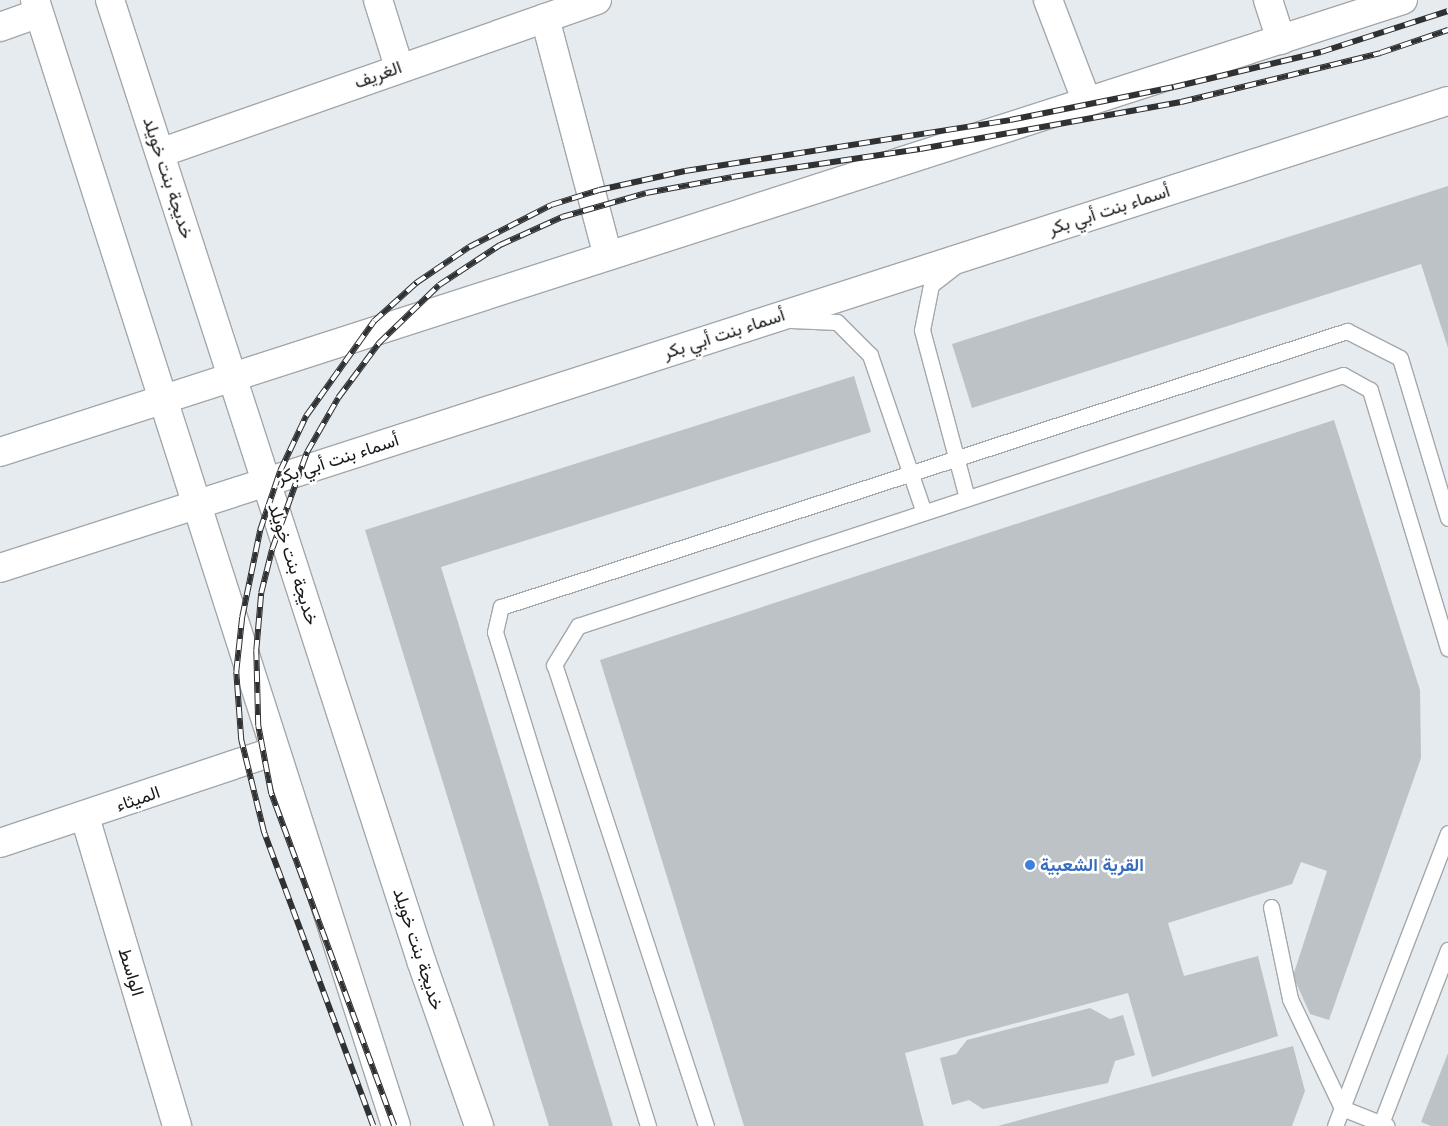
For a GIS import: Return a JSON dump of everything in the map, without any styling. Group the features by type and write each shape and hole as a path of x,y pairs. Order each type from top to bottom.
{"main road":[{"name":"خديجة بنت خويلد","path":"110,0 266,482 479,1126"},
{"path":"378,0 399,67"},
{"name":"الغريف","path":"160,153 399,67 597,0"},
{"path":"1048,0 1087,102"},
{"path":"1268,0 1281,40"},
{"path":"0,452 1404,0"},
{"path":"0,27 37,7 396,1126"},
{"path":"545,18 608,256"},
{"name":"أسماء بنت أبي بكر","path":"0,568 1448,101"},
{"name":"الميثاء","path":"0,844 275,752"},
{"name":"الواسط","path":"85,817 177,1126"}],"lane":[{"path":"967,498 922,330 931,285 970,255"},
{"path":"770,320 837,322 870,355 923,510"},
{"path":"648,1126 495,632 501,607 1347,331 1400,358 1448,518"},
{"path":"706,1126 554,665 578,626 923,510 967,498 1343,375 1370,390 1448,648"},
{"path":"1335,1126 1448,833"},
{"path":"1271,907 1290,999 1342,1108 1382,1125 1448,950"}],"building":[{"path":"1448,186 1448,348 1421,264 972,408 952,344"},
{"path":"854,376 871,432 441,567 613,1126 549,1126 365,530"},
{"path":"1334,420 1420,690 1421,758 1329,1020 1310,1014 1293,976 1327,871 1301,862 1292,884 1168,923 1184,976 1258,956 1278,1036 1152,1077 1128,993 905,1053 924,1126 744,1126 600,660"},
{"path":"1090,1008 1110,1019 1123,1015 1135,1055 1115,1061 1108,1083 983,1109 969,1100 952,1105 940,1058 956,1054 967,1040"},
{"path":"1293,1046 1305,1091 1292,1126 998,1126"},
{"path":"1448,1053 1448,1126 1431,1126 1421,1122"}],"railway":[{"path":"373,1126 264,833 241,740 236,672 242,617 260,530 280,471 306,416 374,321 416,283 469,247 551,205 599,190 685,171 1010,120 1174,87 1321,52 1448,11"},
{"path":"394,1126 271,794 258,726 256,651 261,593 272,549 307,452 338,398 379,343 439,285 500,245 562,217 646,193 732,177 920,149 1181,102 1380,53 1448,30"}],"place":[{"name":"القرية الشعبية","path":"1030,865"}]}
